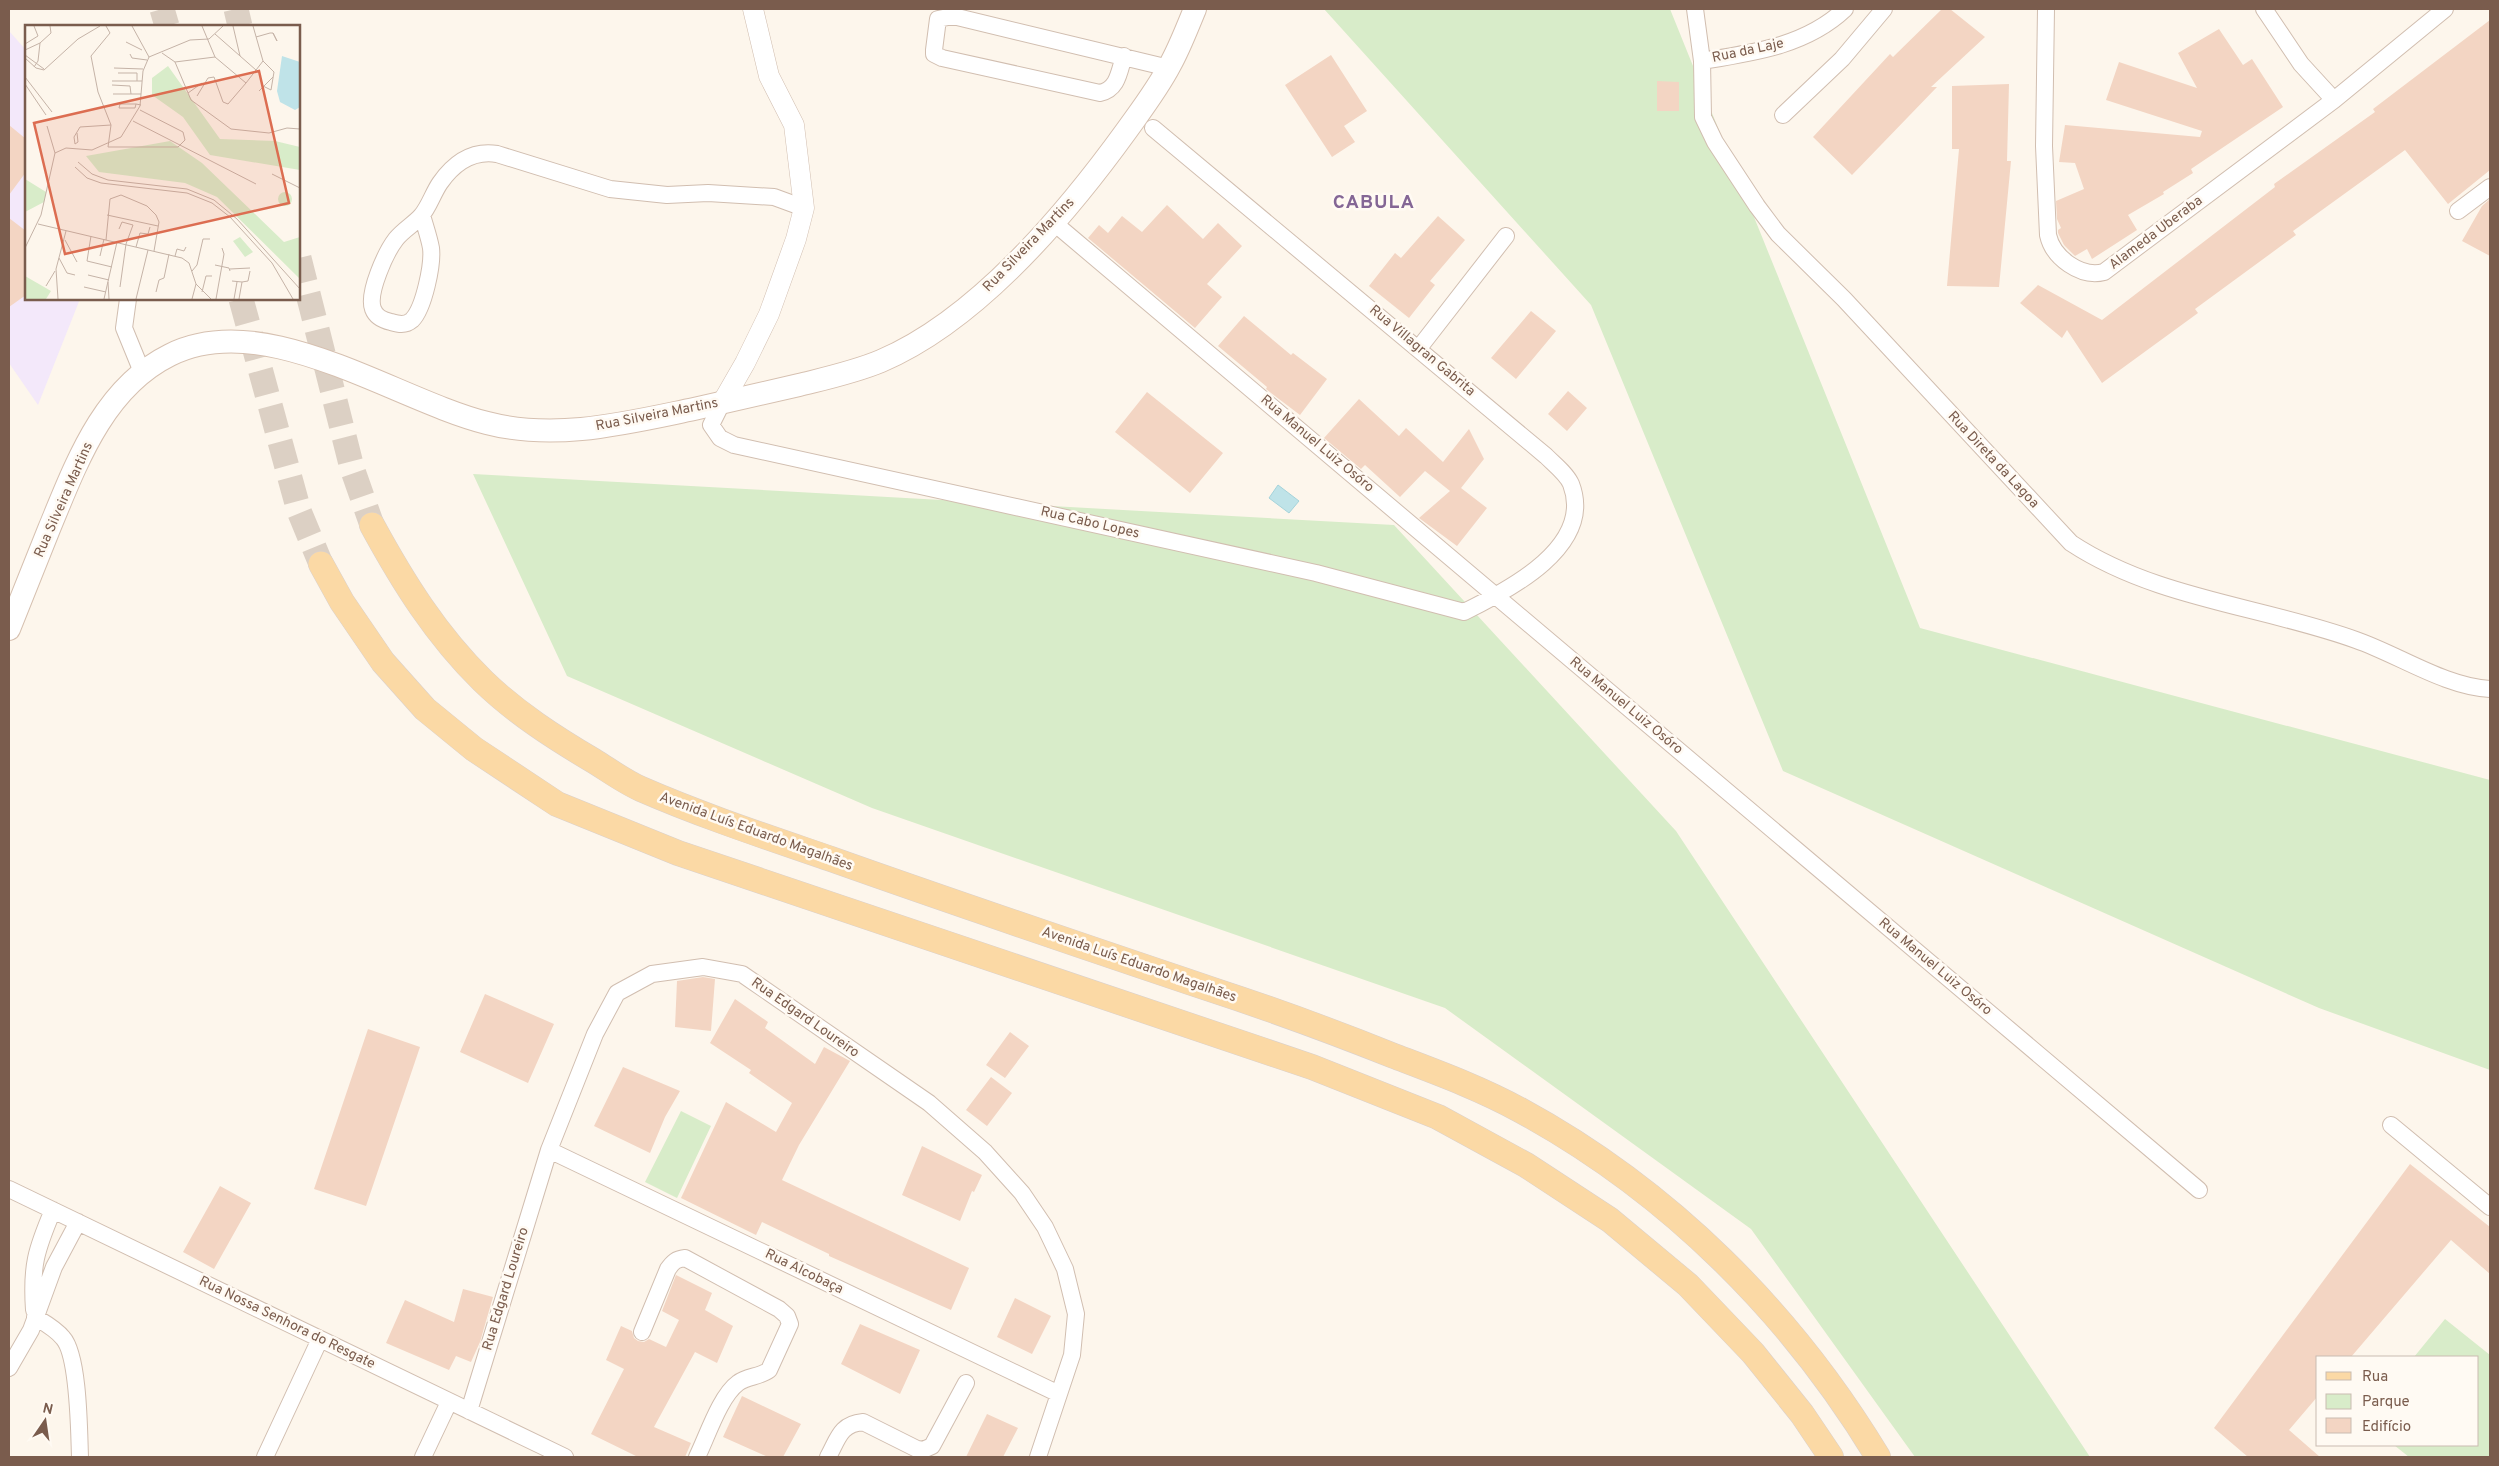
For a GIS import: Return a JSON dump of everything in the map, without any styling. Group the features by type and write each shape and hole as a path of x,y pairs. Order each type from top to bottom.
{"main road":[{"name":"Rua Silveira Martins","path":"9,630 79,460 95,430 118,395 142,372 172,353 202,344 236,342 273,346 308,354 458,415 513,429 536,430 592,429 618,425 842,375 882,361 926,337 996,280 1053,222 1109,155 1169,68 1195,9"},
{"name":"Avenida Luís Eduardo Magalhães","path":"372,525 415,601 442,638 485,683 543,730 636,787 709,816 826,858 1290,1016 1450,1077 1520,1110 1658,1201 1757,1293 1804,1350 1878,1457"},
{"path":"321,564 342,602 383,662 425,709 474,749 557,804 678,853 1312,1067 1438,1117 1526,1165 1610,1220 1688,1285 1753,1353 1802,1414 1831,1457"}],"street":[{"path":"722,403 745,363 769,314 796,239 804,208 794,125 769,76 754,9"},
{"name":"Rua Direta da Lagoa","path":"1695,9 1702,60 1703,117 1715,142 1757,206 1778,234 1844,299 2071,543 2111,566 2149,581 2354,639 2390,652 2458,685 2490,690"},
{"name":"Rua da Laje","path":"1702,60 1748,54 1785,44 1816,30 1845,9"},
{"path":"1783,114 1842,59 1884,9"},
{"name":"Alameda Uberaba","path":"2046,9 2044,146 2048,235 2050,246 2058,256 2085,273 2104,272 2334,100 2445,9"},
{"path":"2264,9 2301,64 2334,100"},
{"path":"1124,56 1114,87 1109,92 1100,93 942,58 934,54 934,50 938,19 949,16 1124,56 1169,68"},
{"name":"Rua Villagran Gabrita","path":"1153,128 1419,348 1546,456 1571,483 1576,505 1572,529 1554,554 1496,596"},
{"path":"422,215 430,247 431,262 417,312 411,321 402,325 377,316 372,308 372,299 380,270 388,250 397,238 422,215 440,182 456,165 472,154 485,152 610,189 667,195 708,193 774,197 804,208"},
{"path":"2458,210 2490,187"},
{"name":"Rua Manuel Luiz Osóro","path":"1053,222 2198,1190"},
{"path":"1419,348 1506,236"},
{"path":"128,300 124,328 142,372"},
{"name":"Rua Cabo Lopes","path":"722,403 711,425 720,438 734,445 1316,573 1464,612 1496,596"},
{"name":"Rua Edgard Loureiro","path":"469,1411 549,1150 595,1034 617,993 652,974 703,967 742,974 928,1103 985,1152 1022,1193 1045,1228 1065,1269 1076,1314 1072,1355 1038,1457"},
{"path":"2391,1126 2490,1207"},
{"name":"Rua Alcobaça","path":"549,1150 1059,1394"},
{"name":"Rua Nossa Senhora do Resgate","path":"9,1189 565,1457"},
{"path":"35,1317 32,1279 35,1254 53,1210"},
{"path":"9,1368 31,1330 54,1267 78,1222"},
{"path":"642,1332 668,1269 674,1260 684,1258 771,1304 787,1316 790,1324 769,1370 764,1374 744,1379 727,1394 697,1457"},
{"path":"35,1317 56,1331 70,1348 75,1380 80,1457"},
{"path":"265,1457 320,1339"},
{"path":"828,1457 844,1427 863,1422 917,1449 923,1450 932,1446 966,1384"},
{"path":"423,1457 449,1402"}],"shaded area":[{"path":"9,31 25,49 25,300 80,300 38,405 9,363"}],"green space":[{"path":"1324,9 1670,9 1920,628 2490,780 2490,1070 2319,1008 1783,771 1591,305"},
{"path":"473,474 1394,525 1676,831 2090,1457 1915,1457 1751,1229 1445,1008 872,808 567,676"},
{"path":"681,1111 711,1126 677,1198 645,1182"},
{"path":"2445,1319 2490,1355 2490,1457 2409,1457 2395,1446 2479,1446 2479,1356 2415,1356"}],"water":[{"path":"1278,485 1299,501 1289,513 1269,498"}],"building":[{"path":"1942,9 1950,9 1985,37 1931,87 1937,87 1852,175 1813,137 1890,54 1893,57"},
{"path":"2490,20 2490,170 2448,204 2405,150 2293,231 2296,235 2195,309 2198,313 2102,383 2067,330 2062,338 2020,303 2038,285 2102,320 2275,187 2274,184 2375,112 2373,109"},
{"path":"2219,29 2243,65 2252,59 2283,107 2191,169 2193,173 2163,192 2164,194 2128,215 2137,230 2092,259 2087,249 2075,256 2064,245 2058,233 2058,230 2061,228 2057,219 2056,201 2084,189 2075,163 2059,162 2065,125 2200,137 2202,131 2106,100 2119,62 2197,88 2178,53"},
{"path":"1331,55 1367,111 1344,126 1355,142 1332,157 1285,85"},
{"path":"1657,81 1679,82 1679,111 1657,111"},
{"path":"2009,84 2007,161 2011,161 1999,287 1947,286 1959,149 1952,149 1952,86"},
{"path":"9,125 25,138 25,173 9,195"},
{"path":"2490,199 2490,256 2462,241 2482,206"},
{"path":"1167,205 1203,239 1218,223 1242,246 1207,284 1222,297 1195,328 1088,238 1099,225 1108,233 1122,216 1142,232"},
{"path":"1438,216 1465,240 1430,281 1435,285 1409,318 1369,286 1395,253 1401,258"},
{"path":"9,218 25,230 25,296 9,307"},
{"path":"1531,311 1556,331 1516,379 1491,358"},
{"path":"1244,316 1291,355 1293,353 1327,379 1300,415 1266,389 1267,387 1218,346"},
{"path":"1568,391 1587,408 1567,431 1548,414"},
{"path":"1147,392 1223,453 1190,493 1115,432"},
{"path":"1359,399 1399,436 1406,428 1443,462 1469,429 1484,459 1461,488 1487,508 1457,546 1419,518 1450,491 1425,471 1400,497 1365,465 1361,469 1324,438"},
{"path":"703,977 715,979 711,1031 675,1027 677,981"},
{"path":"485,994 554,1024 528,1083 460,1052"},
{"path":"735,999 768,1022 765,1028 815,1064 824,1047 850,1061 799,1145 782,1180 969,1268 951,1310 829,1256 829,1254 762,1222 756,1235 681,1198 726,1102 776,1132 792,1103 749,1073 751,1070 710,1043"},
{"path":"368,1029 420,1047 366,1206 314,1189"},
{"path":"1010,1032 1029,1046 1005,1078 986,1065"},
{"path":"623,1067 680,1091 665,1117 650,1153 594,1126"},
{"path":"991,1077 1012,1093 987,1126 966,1110"},
{"path":"922,1146 982,1175 974,1192 972,1191 960,1221 902,1195"},
{"path":"2410,1164 2490,1227 2490,1274 2451,1240 2352,1356 2316,1356 2316,1398 2289,1430 2320,1457 2248,1457 2214,1428"},
{"path":"220,1186 251,1203 214,1269 183,1252"},
{"path":"676,1275 712,1293 705,1310 733,1326 717,1363 695,1352 654,1427 691,1443 685,1457 638,1457 591,1434 624,1369 606,1360 621,1326 632,1331 634,1338 638,1341 644,1342 649,1339 666,1347 679,1320 662,1311"},
{"path":"463,1289 493,1297 480,1342 471,1362 456,1356 449,1370 386,1343 405,1300 454,1322"},
{"path":"1015,1298 1051,1316 1032,1354 997,1337"},
{"path":"860,1324 920,1350 900,1394 841,1364"},
{"path":"742,1396 801,1424 783,1457 768,1457 723,1437"},
{"path":"987,1414 1018,1428 1003,1457 966,1457"}],"tunnel":[{"path":"162,9 167,25"},
{"path":"236,9 240,25"},
{"path":"300,262 352,468 372,525"},
{"path":"241,300 299,511 321,564"}],"district":[{"name":"CABULA","path":"1374,203"}]}
